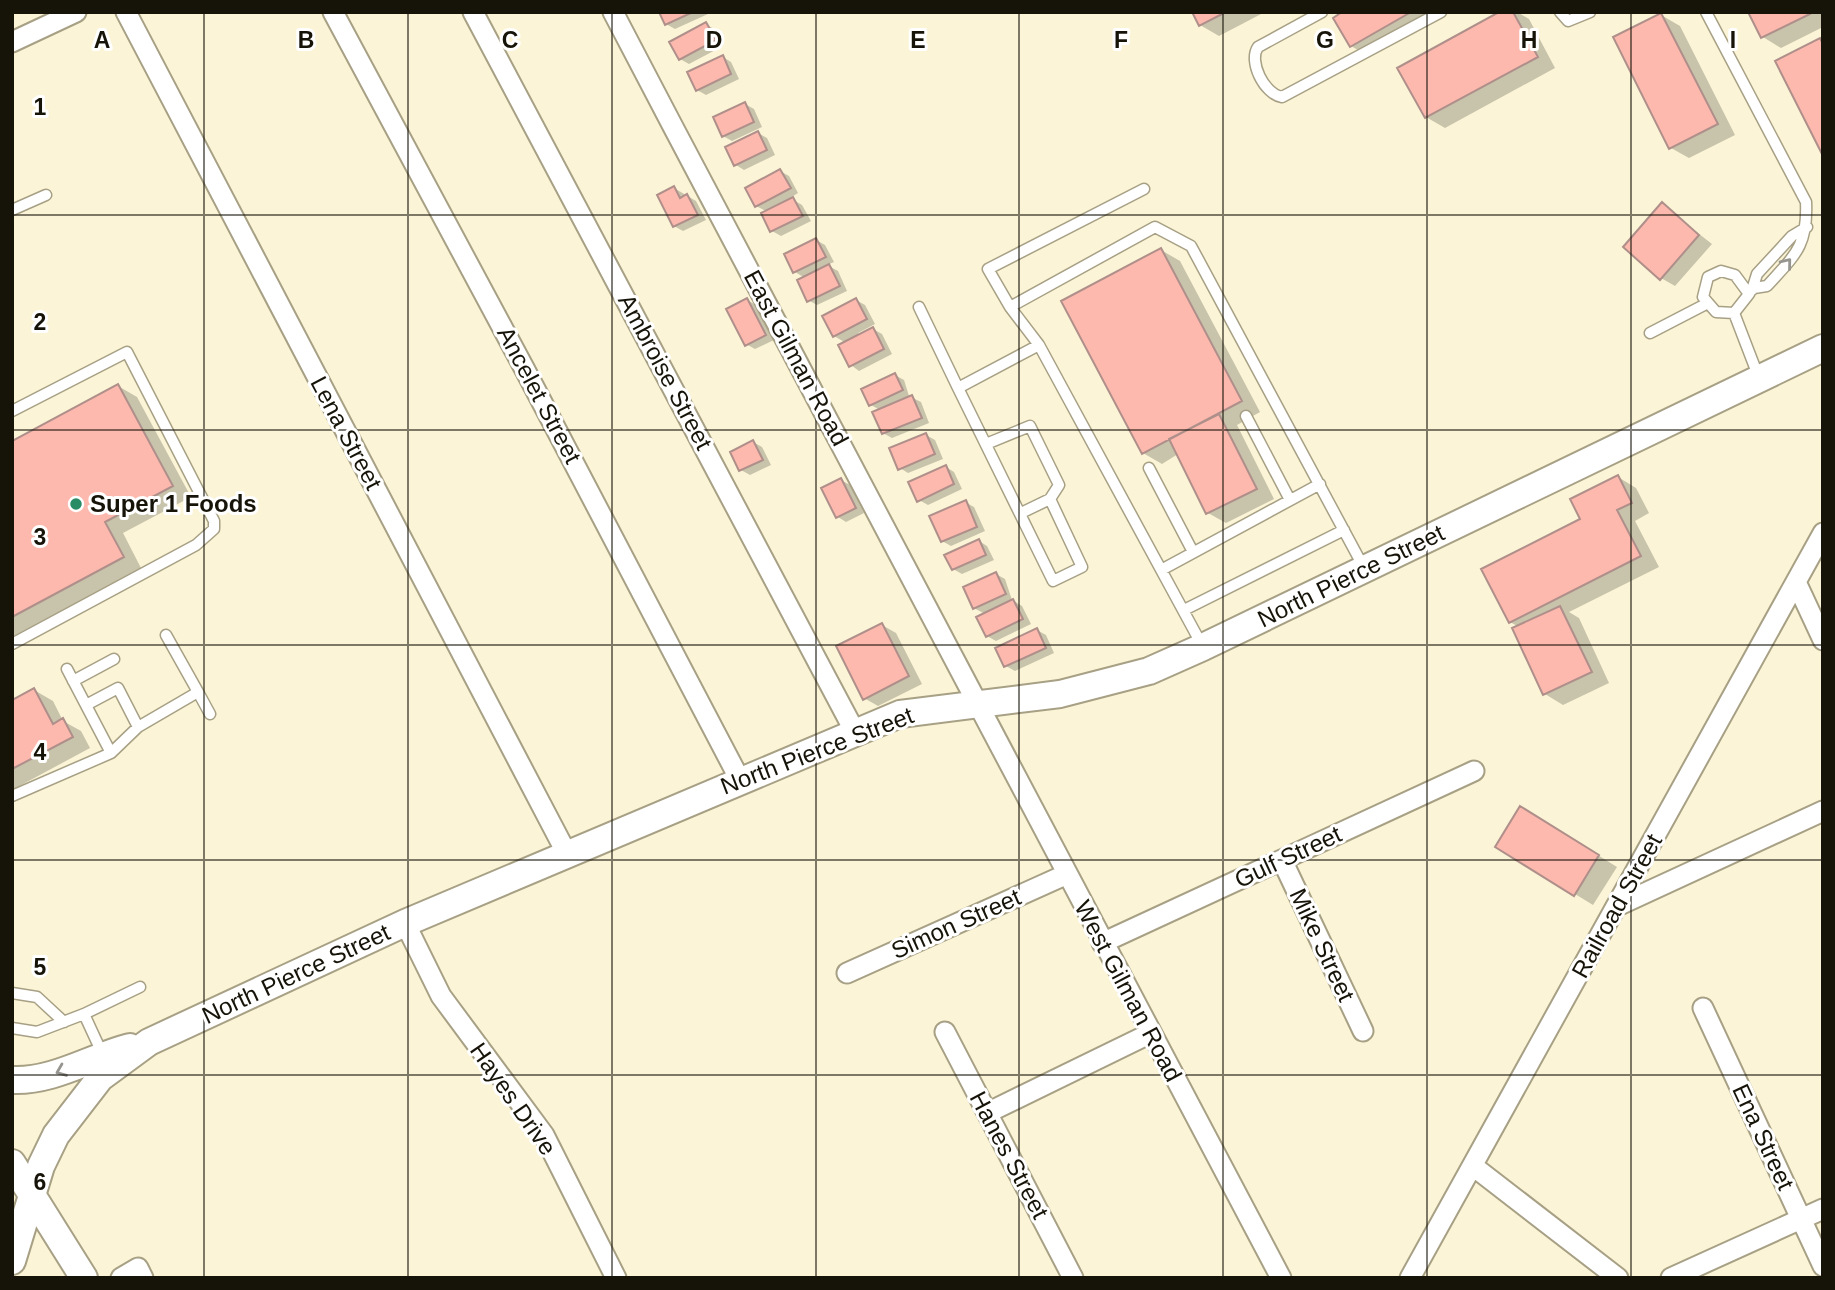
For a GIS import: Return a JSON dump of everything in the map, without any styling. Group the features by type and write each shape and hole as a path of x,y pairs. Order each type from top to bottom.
{"street":[{"path":"12,42 76,12"},
{"name":"Lena Street","path":"126,12 567,854"},
{"name":"Ancelet Street","path":"333,12 740,780"},
{"name":"Ambroise Street","path":"473,12 855,732"},
{"name":"East Gilman Road","path":"613,12 892,539 976,704"},
{"name":"North Pierce Street","path":"12,1261 33,1192 56,1135 100,1078 149,1042 405,923 740,780 914,710 1060,694 1149,671 1823,348"},
{"name":"Railroad Street","path":"1410,1278 1823,533"},
{"path":"1796,582 1823,640"},
{"name":"West Gilman Road","path":"976,704 1281,1278"},
{"name":"Gulf Street","path":"1102,943 1474,771"},
{"path":"1617,906 1823,811"},
{"name":"Mike Street","path":"1282,860 1363,1031"},
{"name":"Simon Street","path":"847,973 1065,875"},
{"name":"Hayes Drive","path":"405,923 453,1013 544,1135 616,1278"},
{"name":"Ena Street","path":"1703,1007 1823,1266"},
{"name":"Hanes Street","path":"945,1032 1073,1278"},
{"path":"987,1113 1151,1033"},
{"path":"12,1080 40,1079 102,1054 149,1042"},
{"path":"12,1163 33,1192 84,1278"},
{"path":"1473,1166 1618,1278"},
{"path":"1671,1278 1823,1209"},
{"path":"121,1278 138,1268 143,1278"}],"lane":[{"path":"1322,12 1258,47 1254,52 1253,60 1269,91 1275,96 1282,97 1441,12"},
{"path":"1560,12 1568,21 1590,12"},
{"path":"1706,12 1806,202 1807,227 1803,243 1767,286 1751,291 1734,313"},
{"path":"1144,189 988,269 1010,307 1039,345 1203,647"},
{"path":"12,210 46,195"},
{"path":"1010,307 1155,227 1191,246 1321,484 1364,569"},
{"path":"1734,313 1716,312 1706,304 1702,290 1704,283 1721,271 1735,275 1751,291"},
{"path":"1650,333 1706,304"},
{"path":"919,307 1053,581 1082,567 1050,499"},
{"path":"1734,313 1760,379"},
{"path":"958,388 1039,345"},
{"path":"12,411 127,352 214,521 214,529 196,545 12,644"},
{"path":"1246,416 1290,500"},
{"path":"986,444 1030,426 1059,485 1050,499 1021,513"},
{"path":"1149,468 1193,552"},
{"path":"1163,569 1321,484"},
{"path":"1184,610 1344,530"},
{"path":"166,635 210,714"},
{"path":"73,681 114,659"},
{"path":"67,669 111,753"},
{"path":"86,705 118,688 138,727"},
{"path":"12,796 111,753 138,727 198,692"},
{"path":"12,1028 37,1032 84,1014 140,987"},
{"path":"12,993 37,998 64,1021"},
{"path":"84,1014 102,1054"}],"building":[{"path":"659,12 693,12 665,25"},
{"path":"1192,12 1226,12 1199,26"},
{"path":"1342,12 1411,12 1350,47 1333,18"},
{"path":"1499,12 1513,12 1538,57 1425,118 1397,68"},
{"path":"1748,12 1809,12 1810,14 1761,38"},
{"path":"1661,13 1718,124 1669,149 1613,37"},
{"path":"706,22 716,40 679,60 669,42"},
{"path":"1820,38 1823,44 1823,156 1775,61"},
{"path":"723,55 731,74 696,91 687,72"},
{"path":"745,102 754,122 722,137 713,117"},
{"path":"758,131 767,150 734,166 725,147"},
{"path":"780,169 791,188 755,207 745,188"},
{"path":"674,186 680,198 687,194 698,215 673,227 657,195"},
{"path":"793,197 803,216 770,232 761,213"},
{"path":"1662,202 1699,235 1660,280 1623,247"},
{"path":"816,238 826,257 793,273 784,254"},
{"path":"1161,248 1242,401 1142,454 1061,301"},
{"path":"829,264 840,286 807,302 797,280"},
{"path":"747,298 766,335 745,346 726,309"},
{"path":"856,298 867,319 833,337 822,316"},
{"path":"873,327 884,349 849,367 838,345"},
{"path":"895,373 903,390 869,406 861,389"},
{"name":"Super 1 Foods","path":"118,384 173,486 105,522 124,557 12,617 12,441"},
{"path":"912,395 922,418 882,434 872,412"},
{"path":"1219,414 1257,489 1206,514 1169,439"},
{"path":"926,433 935,454 898,470 889,448"},
{"path":"753,440 763,460 739,471 730,452"},
{"path":"946,465 954,484 917,502 908,482"},
{"path":"1618,475 1632,503 1617,510 1641,556 1509,623 1481,569 1580,519 1570,499"},
{"path":"841,478 856,508 836,518 821,488"},
{"path":"966,500 977,527 941,542 929,516"},
{"path":"979,539 986,555 952,570 944,555"},
{"path":"996,572 1006,594 973,609 963,587"},
{"path":"1013,599 1023,619 986,637 976,617"},
{"path":"1560,606 1592,672 1543,695 1512,628"},
{"path":"882,623 909,676 863,700 836,646"},
{"path":"1037,628 1046,648 1004,667 995,648"},
{"path":"34,688 53,724 63,718 73,737 12,769 12,700"},
{"path":"1520,806 1599,855 1574,896 1495,847"}],"place":[{"name":"Super 1 Foods","path":"76,504"}]}
